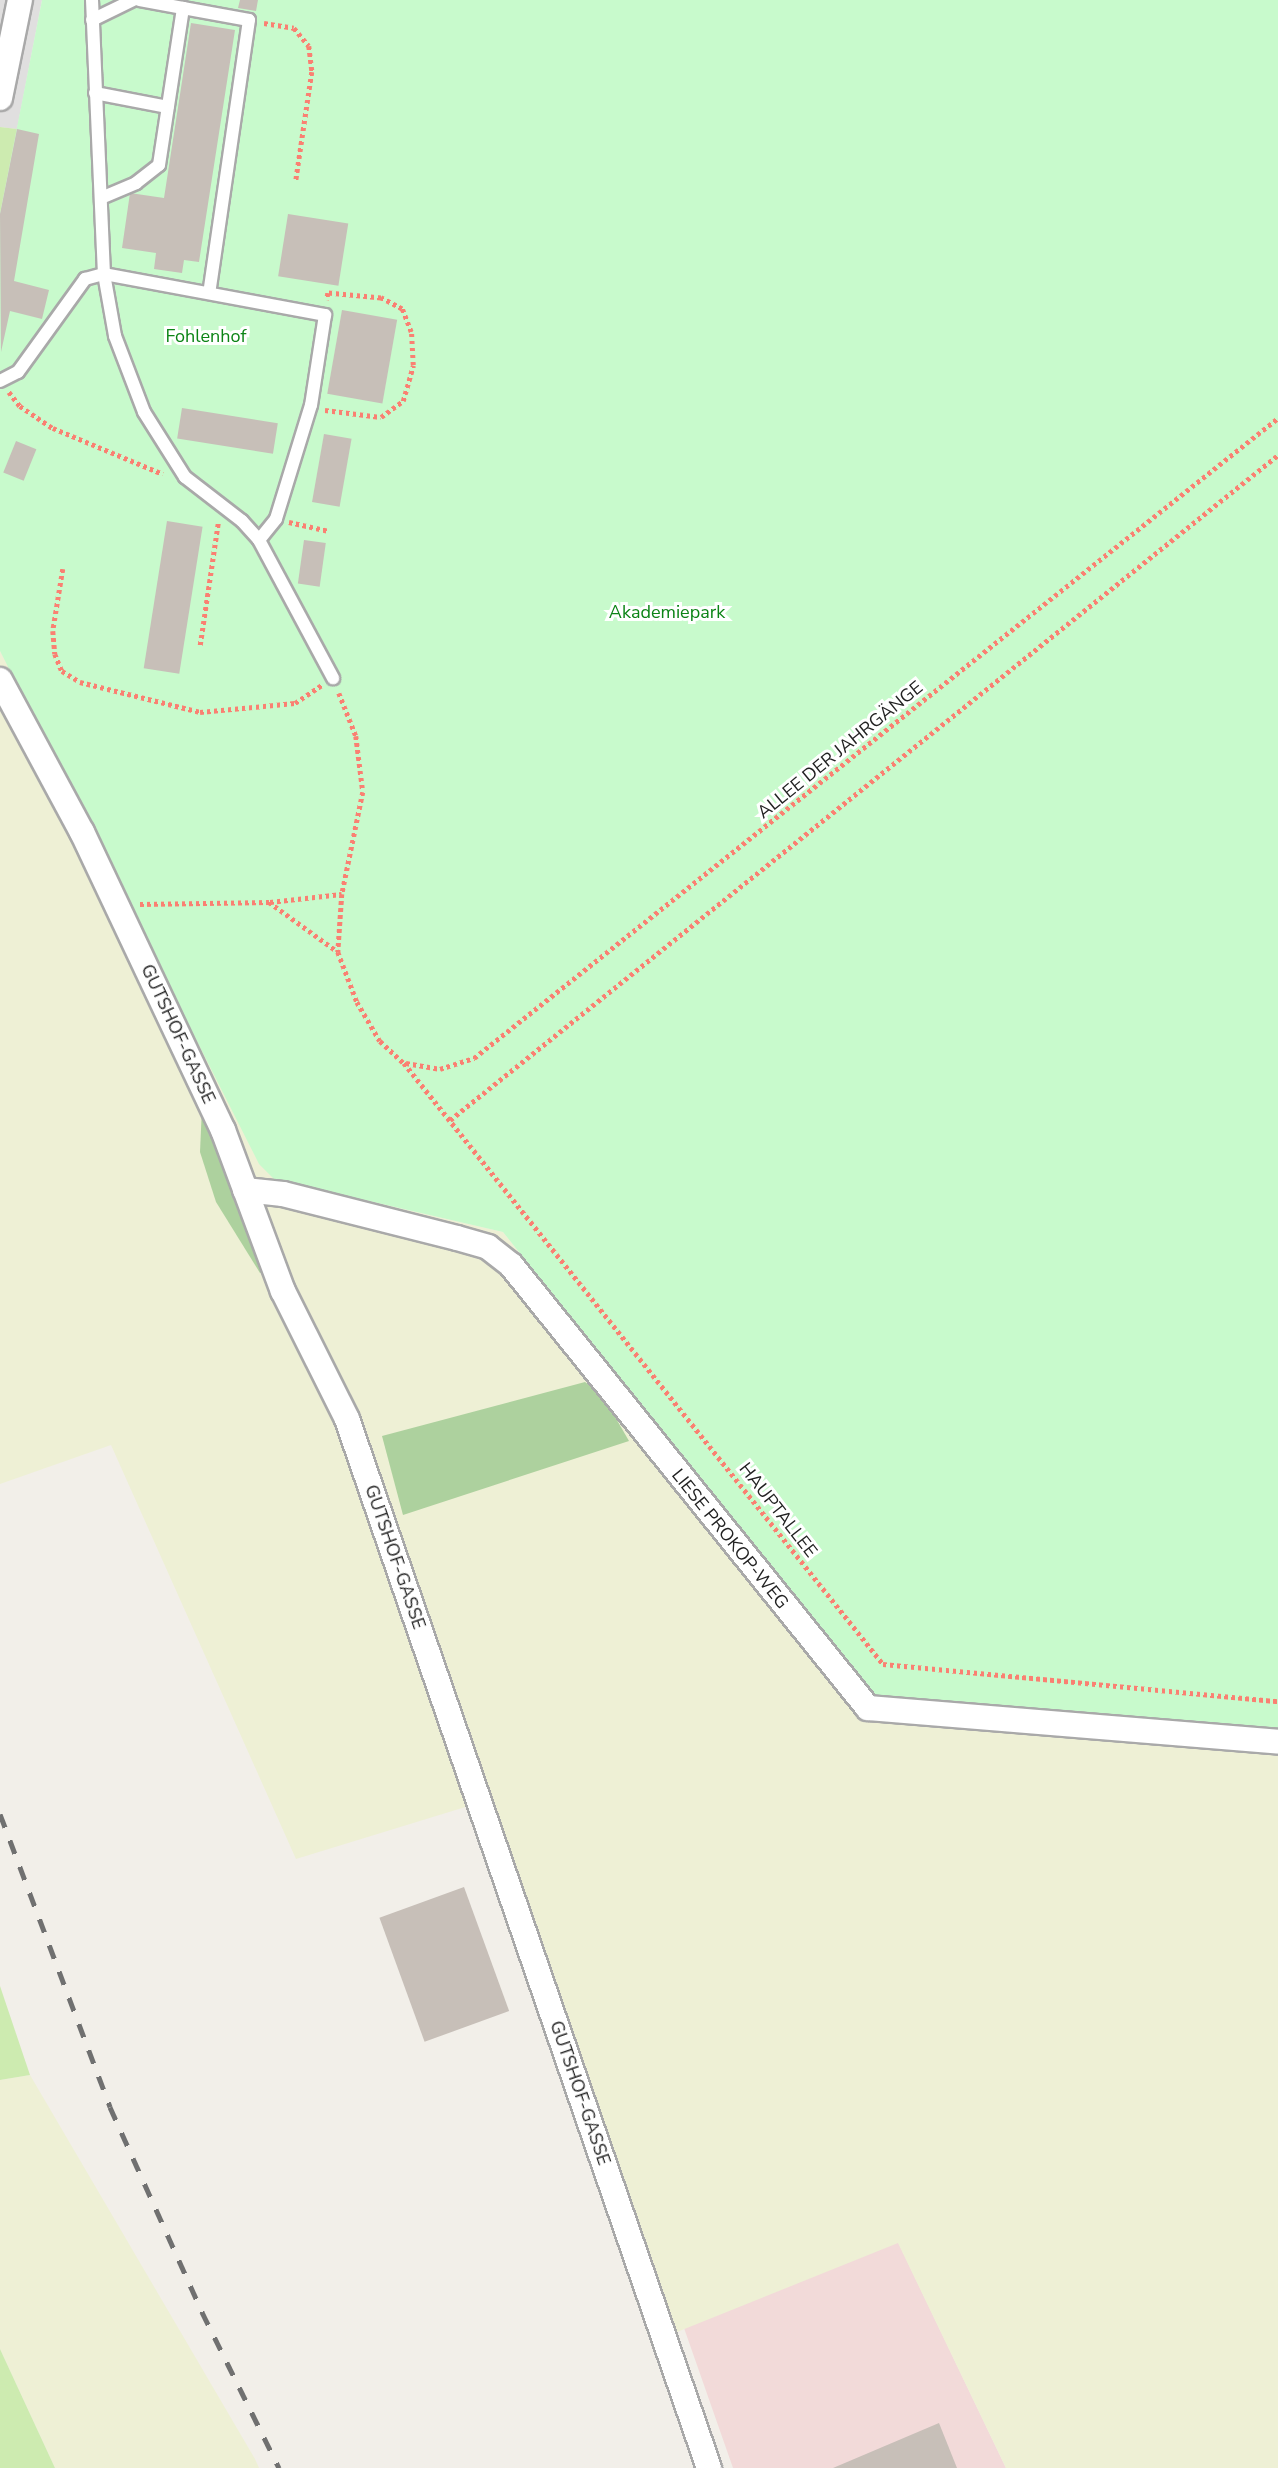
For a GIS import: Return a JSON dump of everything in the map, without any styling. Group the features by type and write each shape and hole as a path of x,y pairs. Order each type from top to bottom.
{"street":[{"path":"0,98 20,0"},
{"name":"GUTSHOF-GASSE","path":"0,680 82,832 223,1130 283,1291 347,1419 709,2468"},
{"name":"LIESE PROKOP-WEG","path":"245,1190 283,1194 467,1241 488,1247 510,1265 868,1708 1278,1742"}],"lane":[{"path":"92,0 104,274 115,336 144,412 185,477 220,504 258,540 333,678"},
{"path":"92,20 132,0"},
{"path":"140,0 249,20 209,293"},
{"path":"101,198 136,183 159,165 183,8"},
{"path":"95,93 168,107"},
{"path":"0,381 18,372 85,279 104,274 325,315 311,405 276,519 258,540"}],"path":[{"path":"249,20 294,29 309,46 312,72 296,181"},
{"path":"311,405 337,415 381,417 403,401 413,365 411,332 402,309 381,298 328,293 325,315"},
{"path":"0,381 20,406 53,428 168,476 185,477"},
{"name":"ALLEE DER JAHRGÄNGE","path":"404,1063 440,1069 474,1058 1278,418"},
{"path":"450,1120 1278,455"},
{"path":"200,645 220,504"},
{"path":"276,519 329,531"},
{"path":"63,569 53,631 55,654 62,671 80,682 200,712 295,704 333,678 356,736 363,792 342,894 338,952"},
{"path":"128,904 269,902 342,894"},
{"path":"269,902 338,952"},
{"name":"HAUPTALLEE","path":"338,952 374,1031 450,1120 883,1664 1278,1701"}],"shaded area":[{"path":"0,0 42,0 17,129 0,127"},
{"path":"898,2242 1006,2468 733,2468 684,2328"}],"green space":[{"name":"Akademiepark","path":"42,0 1278,0 1278,1728 870,1695 503,1232 274,1179 259,1164 0,651 0,214"},
{"path":"0,127 17,129 0,214"},
{"path":"0,651 274,1179 503,1232 870,1695 1278,1728 1278,2468 1006,2468 898,2243 672,2334 485,1801 296,1859 111,1445 0,1484"},
{"path":"202,1107 267,1271 260,1273 216,1202 200,1152"},
{"path":"585,1382 603,1396 629,1441 403,1515 382,1436"},
{"path":"0,1986 30,2075 0,2080"},
{"path":"30,2075 259,2468 55,2468 0,2349 0,2080"},
{"path":"0,2349 55,2468 0,2468"}],"building":[{"path":"240,0 258,0 256,11 238,8"},
{"path":"191,23 235,30 199,262 184,260 182,273 154,269 156,253 122,248 130,193 164,198"},
{"path":"17,129 39,134 14,281 49,290 42,319 10,311 1,352 0,214"},
{"path":"288,214 348,224 338,286 278,276"},
{"path":"342,310 397,320 382,403 327,394"},
{"path":"182,408 278,423 273,454 177,439"},
{"path":"324,434 352,439 340,507 312,502"},
{"path":"16,441 36,449 24,481 3,473"},
{"path":"167,521 203,527 179,674 144,668"},
{"path":"304,540 326,543 320,587 298,584"},
{"path":"464,1887 509,2011 425,2042 379,1918"},
{"path":"939,2423 957,2468 833,2468"}],"railway":[{"path":"0,1814 110,2107 202,2312 279,2468"}],"park label":[{"name":"Fohlenhof","path":"206,336"}]}
